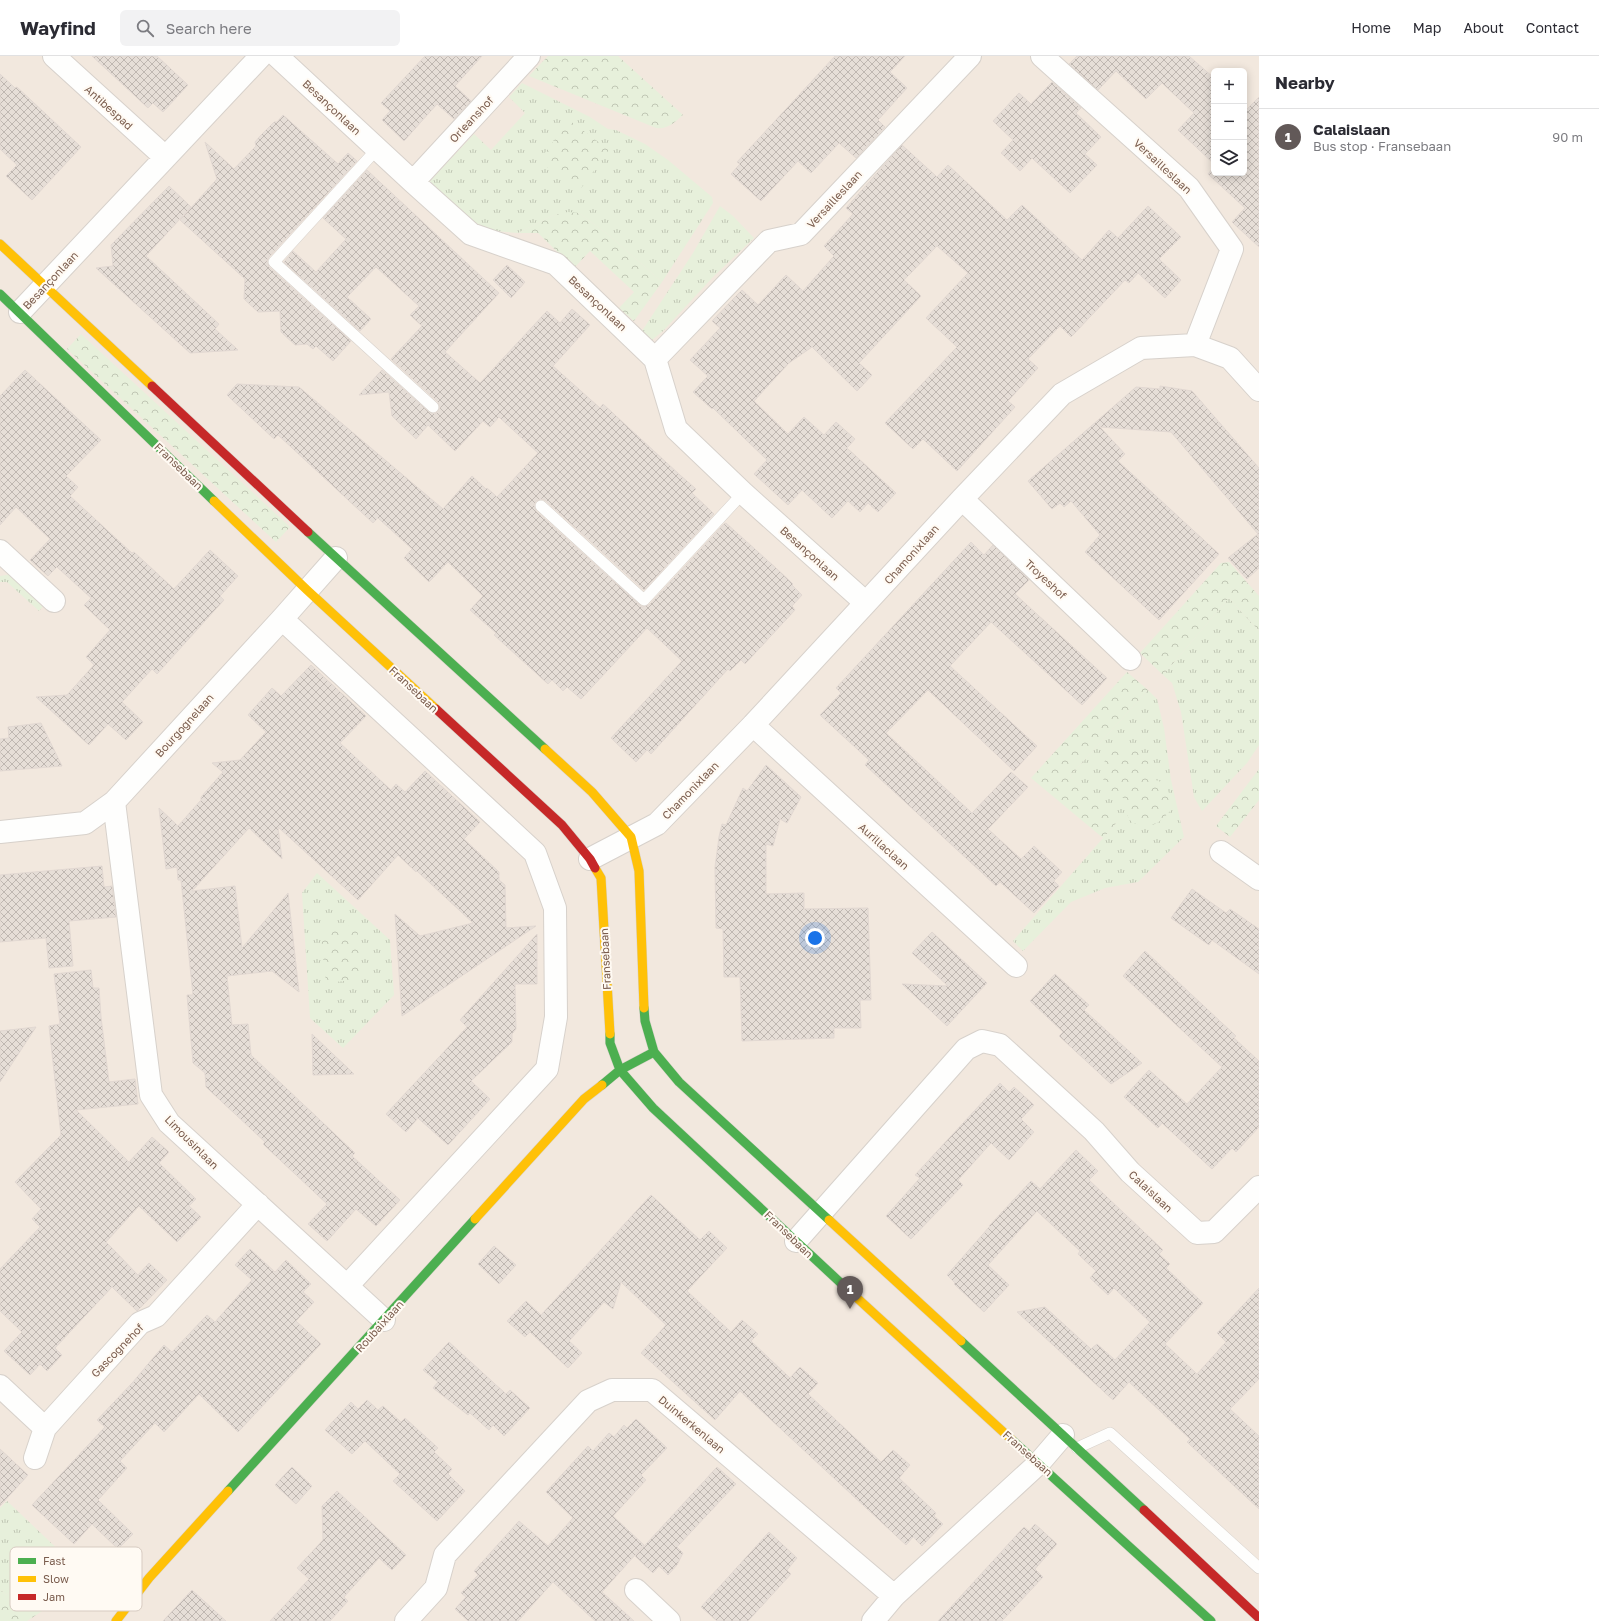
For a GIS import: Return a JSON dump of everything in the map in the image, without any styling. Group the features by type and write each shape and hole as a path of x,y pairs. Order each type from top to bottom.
{"street":[{"name":"Antibespad","path":"54,56 165,157"},
{"name":"Besançonlaan","path":"20,312 261,56"},
{"name":"Besançonlaan","path":"278,56 412,182 471,234 556,264 655,359 676,429 743,493 866,603"},
{"name":"Orleanshof","path":"412,182 529,56"},
{"name":"Versailleslaan","path":"655,359 769,241 801,234 970,56"},
{"name":"Versailleslaan","path":"1042,56 1189,188 1232,249 1194,345"},
{"path":"0,244 336,558 592,792 631,838 639,871 645,1021 654,1052 679,1082 1070,1441 1259,1618"},
{"name":"Fransebaan","path":"0,294 307,590 562,825 590,859 601,878 610,1043 620,1070 653,1108 852,1293 1211,1621"},
{"name":"Chamonixlaan","path":"590,859 657,824 753,725 962,499 1062,394 1141,348 1194,345 1230,358 1259,390"},
{"name":"Troyeshof","path":"962,499 1130,659"},
{"path":"0,551 54,601"},
{"name":"Bourgognelaan","path":"0,832 86,823 114,802 336,558"},
{"path":"282,619 535,853 555,908 556,1017 548,1068 347,1286"},
{"name":"Aurillaclaan","path":"753,725 1016,966"},
{"name":"Limousinlaan","path":"114,802 151,1095 169,1123 384,1320"},
{"path":"1221,852 1259,879"},
{"name":"Calaislaan","path":"796,1240 966,1049 982,1042 1000,1045 1094,1131 1130,1172 1197,1233 1214,1232 1259,1187"},
{"name":"Roubaixlaan","path":"142,1587 584,1099 620,1070 654,1052"},
{"name":"Gascognehof","path":"35,1458 45,1428 140,1323 156,1316 258,1204"},
{"path":"0,1386 45,1428"},
{"name":"Duinkerkenlaan","path":"406,1621 436,1588 445,1555 588,1400 612,1390 652,1390 894,1596"},
{"path":"873,1621 894,1596 1039,1463 1070,1441"},
{"path":"636,1590 669,1621"},
{"name":"Roubaixlaan","path":"115,1620 122,1611"}],"lane":[{"path":"378,149 274,262 433,407"},
{"path":"541,506 644,600 743,493"},
{"path":"1070,1441 1110,1433 1259,1568"}],"shaded area":[{"path":"0,56 1259,56 1259,1621 0,1621"}],"green space":[{"path":"548,56 618,56 683,115 667,127 656,128 529,76"},
{"path":"522,83 590,117 608,129 616,130 645,144 668,160 712,197 713,203 662,282 610,236 579,213 554,215 518,233 482,230 428,183 474,134 491,150 525,113 509,97"},
{"path":"569,120 609,150 579,191 539,161"},
{"path":"720,206 733,216 754,238 714,276 663,331 652,340 642,331 693,253"},
{"path":"568,212 579,213 610,236 662,282 634,321 619,308 634,292 590,251 574,268 538,233 518,233 554,215"},
{"path":"81,334 290,527 276,542 67,349"},
{"path":"1229,562 1259,596 1259,631 1229,598 1163,675 1140,653 1221,563"},
{"path":"12,574 47,602 39,611 7,582 0,582 0,576"},
{"path":"1229,598 1259,631 1259,745 1247,763 1202,811 1194,797 1181,712 1172,683 1163,675"},
{"path":"1127,672 1148,690 1070,776 1119,820 1103,838 1031,778"},
{"path":"1148,690 1157,699 1164,728 1171,780 1184,837 1138,882 1105,888 1071,902 1023,951 1013,941 1118,821 1070,776"},
{"path":"1120,748 1137,751 1148,761 1150,778 1164,783 1169,793 1171,810 1158,823 1145,825 1132,823 1126,813 1124,798 1109,794 1103,776 1103,766 1108,756"},
{"path":"1259,769 1259,800 1230,837 1216,826"},
{"path":"317,873 390,940 394,995 343,1048 310,1018 302,893"},
{"path":"357,925 362,979 326,983 320,929"},
{"path":"7,1501 55,1547 10,1547 10,1592 6,1595 0,1589 0,1508"},
{"path":"0,1589 6,1595 10,1592 10,1611 42,1611 27,1621 0,1621"}],"building":[{"path":"92,56 157,56 188,85 163,112 153,103 148,108"},
{"path":"425,56 482,56 455,86 471,101 454,119 437,104 404,141 382,120 390,111 381,103"},
{"path":"835,56 905,56 890,72 907,88 878,120 885,127 856,158 839,143 811,173 798,161 761,201 731,174 740,164 737,162"},
{"path":"1077,56 1189,56 1211,75 1211,161 1178,130 1194,113 1162,83 1146,99 1116,71 1098,90 1069,64"},
{"path":"0,74 15,88 17,87 81,147 32,200 6,176 17,165 0,149"},
{"path":"1052,82 1081,108 1076,113 1101,137 1085,154 1097,165 1070,193 1032,158 1020,171 1001,153 1013,140 993,121 1019,93 1031,104"},
{"path":"1259,97 1259,247 1232,222 1245,208 1208,174 1211,170 1211,176 1247,176 1247,109"},
{"path":"283,115 338,164 348,153 357,161 267,261 269,267 351,341 333,361 316,346 313,349 307,344 295,345 281,332 280,311 258,312 244,299 245,279 180,220 217,179 205,142 234,169 256,146 255,142 261,135"},
{"path":"902,145 937,177 948,165 1007,220 1022,205 1082,260 1109,230 1118,238 1148,206 1181,237 1159,259 1181,280 1165,298 1138,273 1129,283 1125,280 1071,337 1060,326 1028,359 1038,368 1008,401 1015,407 957,471 923,439 913,449 885,423 957,347 926,318 968,273 937,246 904,280 921,296 859,363 872,375 857,391 812,347 789,363 754,401 788,434 804,417 824,435 836,422 855,439 847,448 896,493 878,512 868,503 860,512 848,501 832,518 802,490 788,505 754,474 767,460 713,408 712,409 693,392 708,376 690,360 720,328 712,321 742,290 758,305 786,275 803,291 834,256 824,246 853,214 846,208"},
{"path":"367,170 499,293 445,352 480,383 547,311 560,323 572,309 590,325 553,366 600,408 603,404 696,489 692,493 714,514 644,590 546,501 542,499 536,501 534,505 536,511 642,607 649,605 726,523 793,584 792,585 802,595 792,606 795,610 745,664 741,660 730,671 728,669 651,754 647,750 636,762 611,738 682,661 647,628 581,699 567,687 563,691 552,680 548,684 494,635 496,633 470,610 483,596 448,562 429,582 404,558 412,549 378,518 373,523 278,435 274,439 227,395 237,384 299,387 443,509 472,476 497,497 538,453 499,417 490,427 483,421 455,451 428,425 416,439 392,416 389,392 359,395 382,370 429,412 435,414 440,408 438,402 391,359 422,326 410,315 419,306 376,267 347,297 371,319 360,331 284,262 293,251 316,272 346,239 323,218"},
{"path":"169,186 191,207 146,256 219,324 215,329 238,350 190,353 96,268 113,266 111,245"},
{"path":"507,265 525,282 511,298 493,280"},
{"path":"25,370 101,440 66,476 78,487 70,496 174,589 210,550 238,576 220,596 224,600 157,674 152,669 122,702 143,722 126,740 108,724 89,745 36,697 67,695 94,665 86,657 110,630 84,605 91,598 57,567 48,576 30,560 50,539 16,507 0,525 0,396"},
{"path":"1160,386 1192,391 1259,468 1259,568 1247,579 1228,558 1258,534 1171,432 1100,427 1125,454 1118,461 1219,554 1159,620 1085,552 1100,535 1071,501 1064,507 1060,503 1052,509 1028,481 1136,387 1160,389"},
{"path":"971,542 984,555 993,545 1029,580 1015,594 1107,678 1082,705 991,622 950,666 1037,746 1014,771 928,690 886,733 972,813 1011,772 1028,787 988,829 1021,859 1034,846 1062,872 1054,881 1059,886 1034,913 1000,882 996,886 865,765 869,760 820,715 841,693 836,688"},
{"path":"311,665 366,716 340,743 391,790 396,784 405,792 425,771 480,822 464,839 499,872 499,880 505,885 506,928 536,926 402,1016 395,914 420,936 473,923 398,855 358,900 278,827 282,859 249,828 192,891 235,886 242,948 288,893 299,992 272,971 227,976 232,1025 248,1024 251,1055 355,1153 352,1156 400,1200 376,1226 356,1209 327,1241 308,1224 327,1204 263,1144 265,1142 206,1087 205,1073 193,1063 187,995 193,995 181,880 178,880 177,867 166,869 159,808 178,826 223,772 212,763 240,760 266,732 248,715 272,688 281,696"},
{"path":"41,723 62,766 0,771 0,739 9,738 8,727"},
{"path":"766,765 801,797 787,823 780,819 773,846 766,844 766,894 804,893 804,909 868,908 871,1000 860,1000 861,1028 834,1028 834,1038 742,1041 740,977 724,977 723,929 716,928 715,867 719,837 722,824 726,825 743,788 747,791"},
{"path":"102,866 104,887 112,886 116,917 69,921 73,966 49,968 46,938 0,942 0,875"},
{"path":"1192,889 1226,913 1230,909 1259,929 1259,974 1212,940 1209,945 1171,918"},
{"path":"932,932 987,983 947,1026 902,984 948,986 912,953"},
{"path":"537,934 537,984 515,984 516,1029 512,1034 512,1042 471,1081 490,1099 448,1145 418,1118 406,1132 386,1114 467,1027 460,1020"},
{"path":"1145,951 1236,1036 1234,1038 1259,1061 1259,1127 1236,1152 1232,1148 1212,1169 1162,1123 1158,1128 1124,1097 1149,1070 1187,1104 1222,1067 1123,976"},
{"path":"91,970 93,988 99,988 109,1082 135,1079 138,1104 76,1110 129,1162 152,1137 169,1152 159,1163 196,1199 189,1206 201,1217 177,1242 139,1206 106,1242 138,1275 149,1263 167,1280 137,1311 112,1287 55,1348 62,1355 47,1371 40,1364 30,1375 4,1351 22,1332 0,1311 0,1269 40,1227 32,1219 41,1209 15,1182 61,1135 49,1026 60,1024 54,974"},
{"path":"1055,974 1089,1005 1084,1010 1142,1063 1111,1084 1059,1036 1063,1032 1030,1001"},
{"path":"36,1027 0,1082 0,1031"},
{"path":"312,1034 354,1074 313,1075"},
{"path":"1000,1083 1009,1092 1014,1087 1034,1105 1021,1119 1034,1132 1009,1160 991,1143 958,1180 963,1185 911,1239 886,1216 920,1178 915,1175"},
{"path":"1076,1150 1098,1171 1089,1180 1163,1250 1159,1254 1170,1264 1166,1268 1203,1303 1165,1344 1197,1374 1226,1342 1217,1333 1259,1288 1259,1379 1230,1409 1259,1436 1259,1509 1187,1442 1190,1439 1129,1382 1113,1400 1017,1312 1045,1307 1091,1349 1097,1344 1115,1360 1150,1322 1114,1288 1108,1295 1090,1278 1096,1271 1078,1254 1080,1251 1037,1211 988,1265 1009,1285 984,1312 954,1284 955,1283 947,1275 989,1226 1031,1181 1040,1189"},
{"path":"651,1195 700,1240 709,1231 727,1248 687,1291 731,1332 742,1320 758,1334 751,1341 790,1378 800,1367 818,1383 808,1394 881,1462 893,1450 910,1465 899,1478 936,1513 934,1516 943,1524 922,1546 913,1537 906,1545 740,1391 715,1420 641,1353 666,1325 621,1282 613,1309 604,1302 569,1341 582,1353 568,1368 530,1332 525,1337 507,1321 526,1301 541,1315"},
{"path":"494,1246 516,1265 499,1284 478,1264"},
{"path":"250,1249 275,1272 286,1260 311,1284 303,1292 314,1302 296,1321 321,1344 238,1432 199,1394 164,1432 155,1423 120,1461 127,1468 98,1500 133,1534 120,1547 116,1547 92,1524 74,1544 32,1505 105,1427 97,1420 133,1382 164,1345 172,1352 207,1315 215,1322 252,1280 235,1265"},
{"path":"449,1342 506,1394 510,1390 530,1408 504,1436 493,1425 489,1430 470,1413 468,1415 433,1388 438,1382 423,1370"},
{"path":"367,1400 378,1410 383,1406 401,1422 405,1418 438,1448 434,1452 452,1469 448,1474 465,1491 437,1521 393,1481 400,1474 365,1441 352,1454 325,1430 351,1402 358,1409"},
{"path":"636,1419 667,1448 641,1475 646,1480 613,1516 644,1545 602,1592 634,1621 595,1621 553,1582 518,1621 468,1621 455,1609 466,1597 461,1593 478,1575 474,1571 519,1521 548,1546 573,1518 546,1492 588,1446 593,1451 609,1433 614,1437 624,1425 627,1428"},
{"path":"0,1449 28,1475 0,1506"},
{"path":"292,1467 312,1486 296,1504 275,1485"},
{"path":"717,1467 736,1484 677,1547 683,1553 677,1565 668,1575 659,1566 653,1573 635,1556"},
{"path":"337,1491 406,1555 392,1570 379,1558 344,1597 348,1601 330,1621 270,1621 309,1579 297,1568 323,1540 322,1506"},
{"path":"1035,1524 1057,1544 1035,1569 1043,1577 1002,1621 938,1621 1024,1527 1029,1531"},
{"path":"769,1532 797,1558 787,1570 791,1574 748,1621 717,1621 701,1607"},
{"path":"192,1590 226,1621 163,1621"}],"traffic: fast":[{"path":"0,294 214,501"},
{"path":"308,532 545,749"},
{"path":"644,1008 645,1021 654,1052 679,1082 829,1220"},
{"path":"610,1034 610,1043 620,1070 653,1108 844,1286"},
{"path":"602,1085 620,1070 654,1052"},
{"path":"228,1491 475,1219"},
{"path":"961,1341 1144,1510"},
{"path":"1012,1440 1211,1621"}],"traffic: slow":[{"path":"0,244 152,386"},
{"path":"214,501 307,590 436,709"},
{"path":"545,749 592,792 631,837 639,871 644,1008"},
{"path":"595,868 601,878 610,1034"},
{"path":"475,1219 584,1099 602,1085"},
{"path":"829,1220 961,1341"},
{"path":"844,1286 1012,1440"},
{"path":"142,1587 228,1491"},
{"path":"116,1621 124,1611"}],"traffic: jam":[{"path":"152,386 308,532"},
{"path":"436,709 562,825 590,859 595,868"},
{"path":"1144,1510 1259,1618"}],"place":[{"name":"Calaislaan","path":"850,1309"}]}
